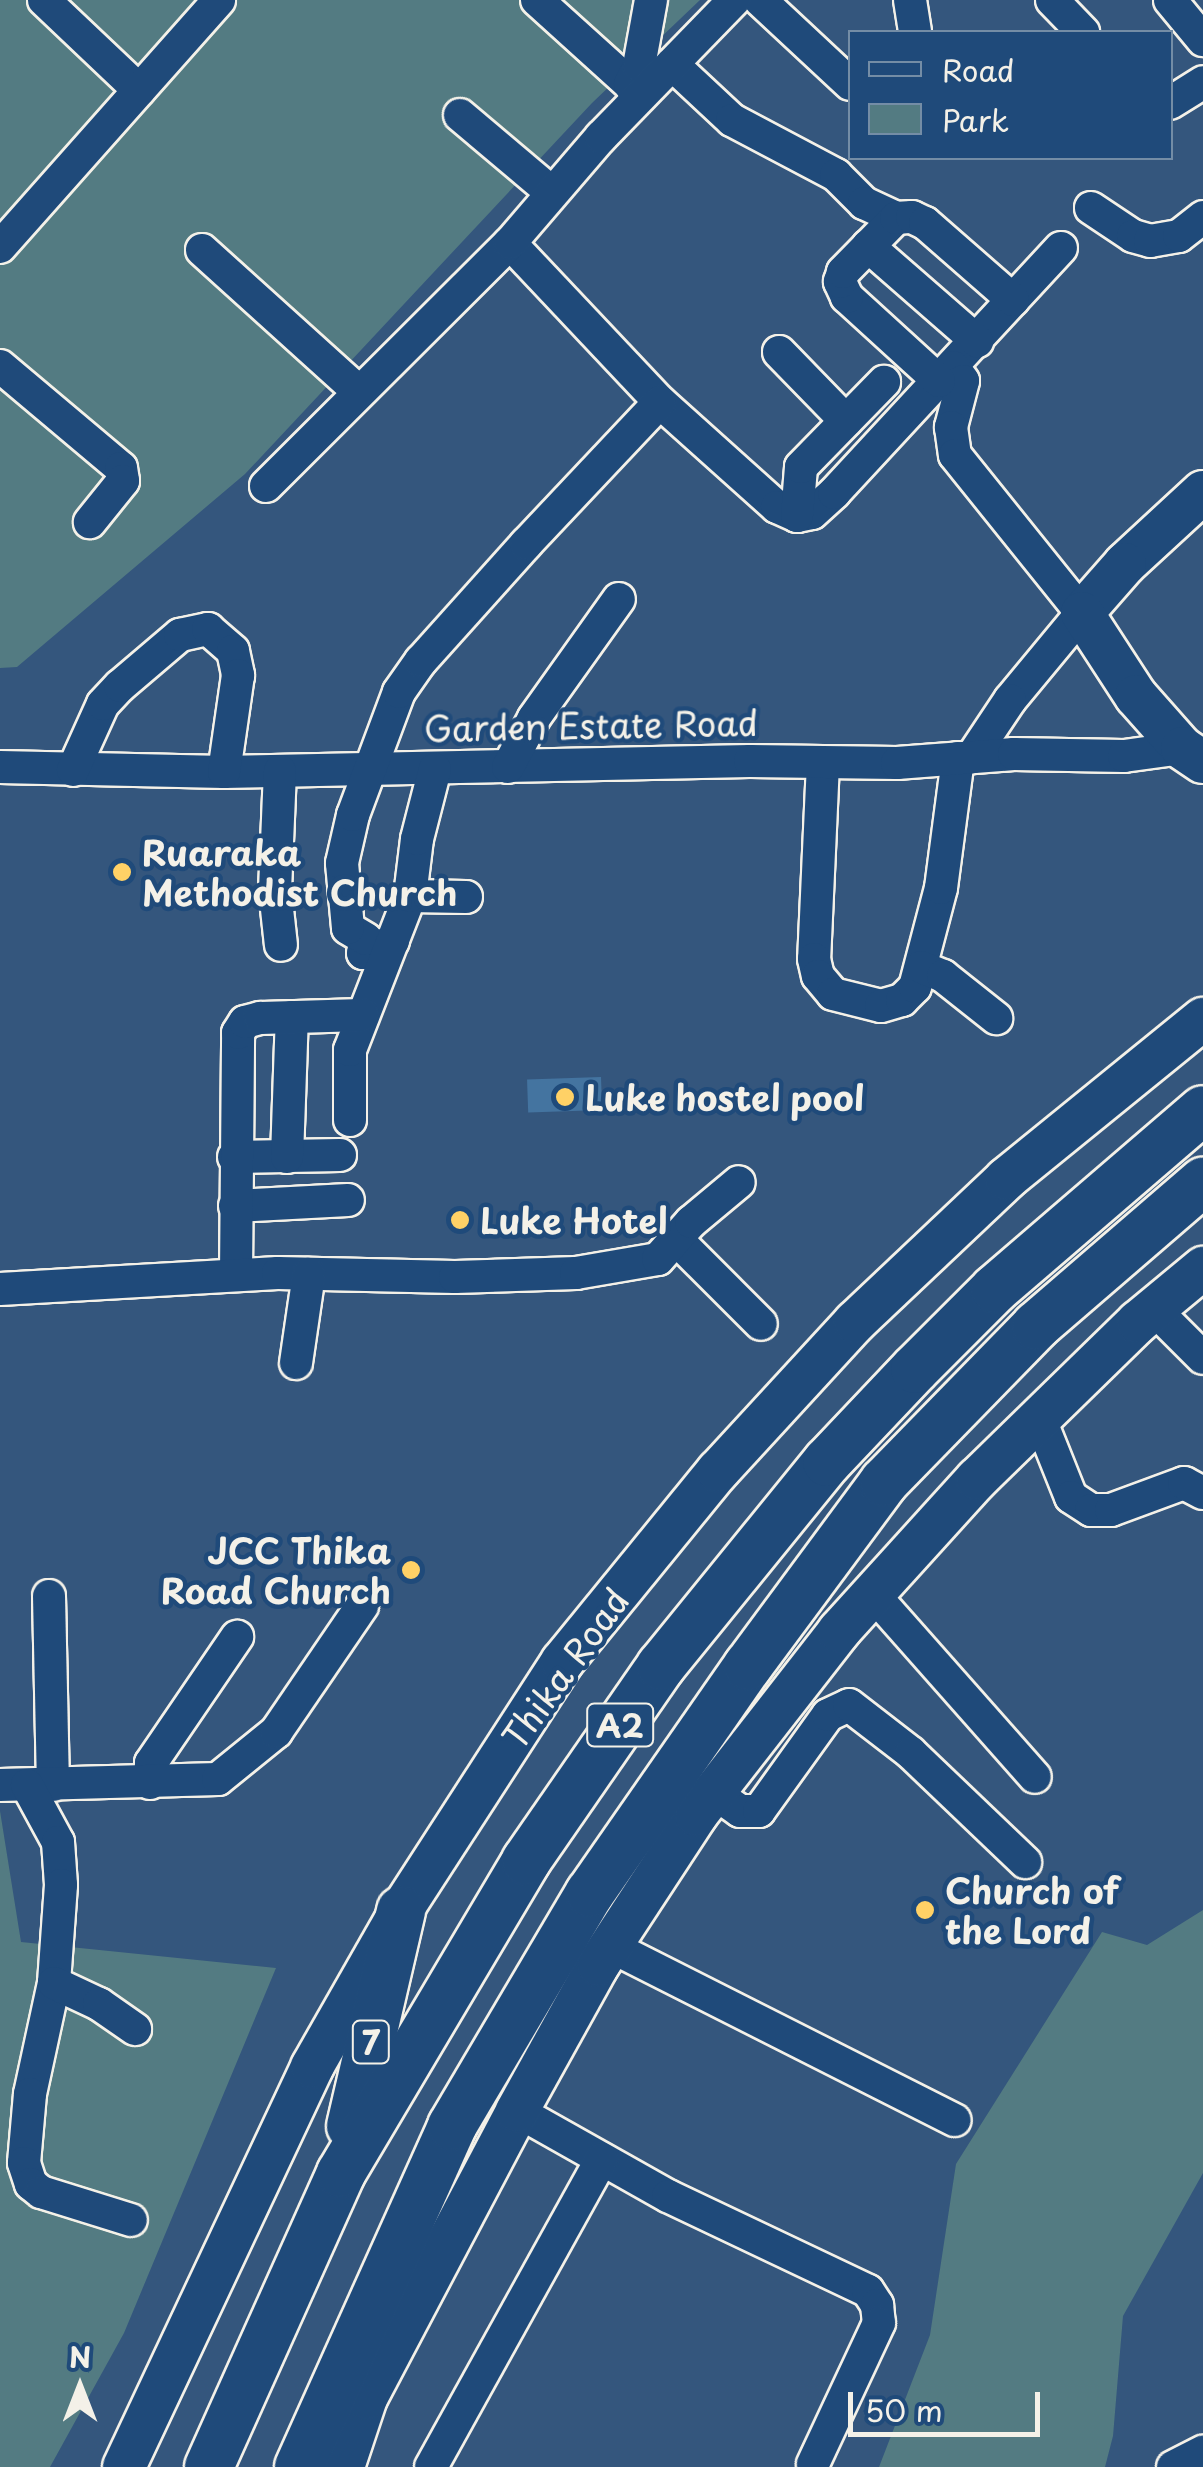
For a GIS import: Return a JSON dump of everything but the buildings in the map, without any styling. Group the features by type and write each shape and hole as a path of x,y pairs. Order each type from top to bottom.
{"highway":[{"name":"A2","path":"208,2467 340,2173 526,1861 660,1666 827,1462 914,1369 1008,1278 1203,1110"},
{"name":"A2","path":"299,2467 452,2126 590,1893 748,1666 884,1482 1036,1326 1203,1182"},
{"name":"7","path":"340,2173 401,1910"},
{"path":"314,2467 366,2398"}],"main road":[{"path":"1193,755 1124,682 1082,613 1125,564 1203,492"},
{"name":"Thika Road","path":"124,2467 312,2067 401,1910 562,1662 718,1471 854,1322 941,1239 1108,1093 1203,1019"},
{"path":"343,2467 366,2398 517,2110 610,1946 713,1792 764,1723 872,1594 1039,1417 1203,1268"}],"street":[{"path":"44,0 139,90"},
{"path":"0,247 219,0"},
{"path":"537,0 634,91"},
{"path":"634,91 651,0"},
{"path":"266,486 510,243 634,91 672,64 734,0"},
{"path":"760,0 848,82"},
{"path":"910,0 916,30"},
{"path":"1052,0 1081,30"},
{"path":"1170,0 1203,40"},
{"path":"672,64 732,120 836,175 864,203 896,218 925,223 1014,300"},
{"path":"1173,101 1203,82"},
{"path":"460,114 551,192"},
{"path":"1091,208 1134,236 1150,240 1179,236 1203,217"},
{"path":"823,763 814,958 818,976 833,994 846,1001 881,1006 902,1000 915,988 941,888 965,758 1082,613 955,455 950,428 963,380 946,374 847,297 840,282 843,272 896,218"},
{"path":"510,243 660,402 777,508 797,516 812,513 834,493 1061,248"},
{"path":"868,246 977,340"},
{"path":"202,250 358,392"},
{"path":"779,352 846,420"},
{"path":"0,366 121,468 123,480 90,522"},
{"path":"797,516 800,466 884,382"},
{"path":"393,942 363,953 366,938 348,928 342,863 368,770 399,692 421,660 660,402"},
{"path":"508,768 534,718 619,599"},
{"path":"73,770 103,704 120,686 180,635 208,629 233,651 238,675 224,772"},
{"name":"Garden Estate Road","path":"0,767 224,772 1193,755"},
{"path":"350,1120 350,1050 410,896 417,839 435,769"},
{"path":"280,771 275,891 281,945"},
{"path":"410,896 466,897"},
{"path":"920,966 943,976 996,1018"},
{"path":"236,1275 238,1032 252,1020 363,1015"},
{"path":"288,1157 292,1017"},
{"path":"234,1157 340,1155"},
{"path":"0,1289 236,1275 576,1272 658,1260 691,1222 739,1182"},
{"path":"235,1206 348,1200"},
{"path":"678,1241 761,1324"},
{"path":"296,1363 309,1274"},
{"path":"1154,1309 1203,1358"},
{"path":"1039,1417 1071,1497 1090,1510 1111,1510 1184,1483 1203,1493"},
{"path":"872,1594 1035,1777"},
{"path":"49,1596 27,1785 61,1853 54,1983 30,2094 24,2148 27,2174 41,2192 131,2220"},
{"path":"27,1785 206,1782 241,1765 276,1732 362,1606"},
{"path":"150,1783 151,1763 237,1637"},
{"path":"713,1792 740,1811 758,1811 828,1715 848,1706 911,1753 1026,1862"},
{"path":"610,1946 954,2120"},
{"path":"54,1983 98,2004 134,2029"},
{"path":"517,2110 668,2196 857,2283 877,2304 878,2323 812,2464"},
{"path":"430,2467 602,2158"},
{"path":"1173,2467 1203,2452"}],"green space":[{"path":"0,0 700,0 592,103 245,474 17,667 0,668"},
{"path":"0,1811 21,1942 276,1968 124,2333 50,2467 0,2467"},
{"path":"1203,1910 1203,2173 1123,2316 1113,2436 1105,2467 879,2467 930,2335 956,2164 1102,1932 1147,1945"}],"water":[{"name":"Luke hostel pool","path":"601,1077 602,1110 528,1113 527,1080"}],"place":[{"name":"Ruaraka Methodist Church","path":"122,872"},
{"name":"Luke hostel pool","path":"565,1097"},
{"name":"Luke Hotel","path":"460,1220"},
{"name":"JCC Thika Road Church","path":"411,1570"},
{"name":"Church of the Lord","path":"925,1910"}]}
